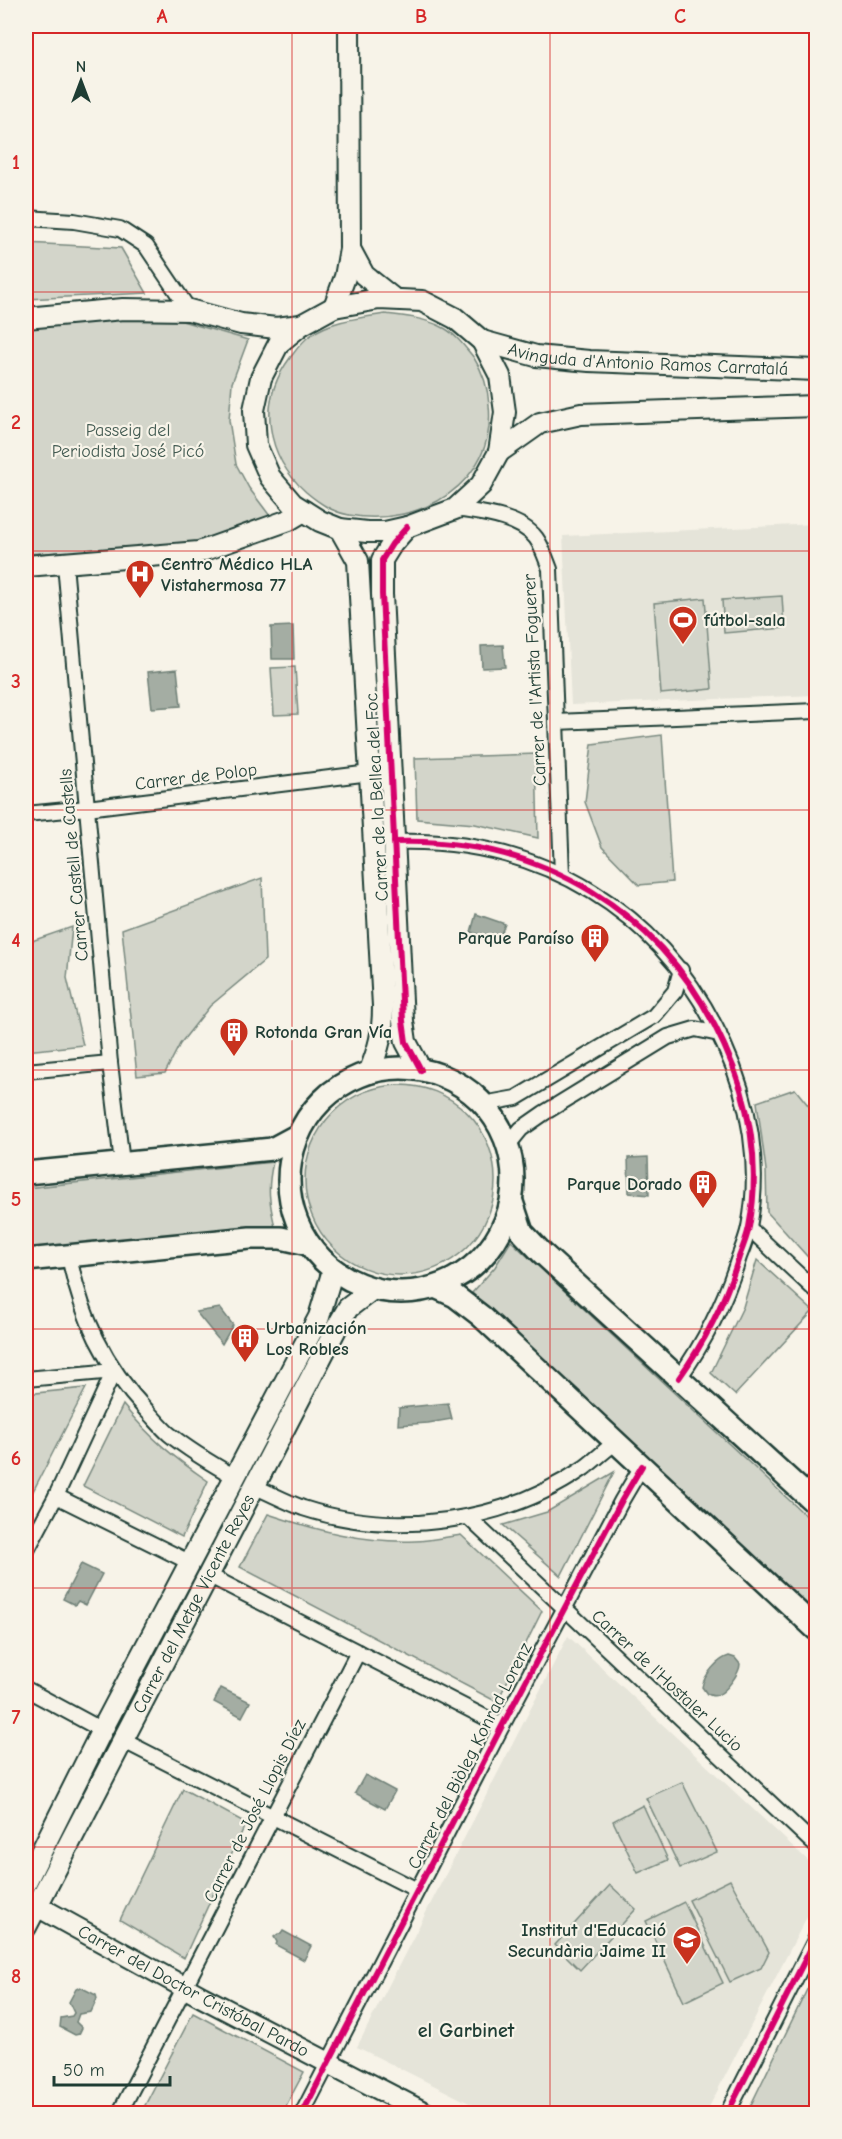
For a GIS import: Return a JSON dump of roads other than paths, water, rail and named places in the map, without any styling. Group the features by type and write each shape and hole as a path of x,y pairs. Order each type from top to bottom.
{"main road":[{"path":"334,307 345,277 350,249 349,26"},
{"path":"350,249 364,275 394,299"},
{"path":"379,299 394,299 422,301 439,309 455,318 482,341 500,376 505,412 499,452 481,485 455,509 407,527 385,532 339,529 294,504 270,477 255,445 254,410 261,378 279,343 301,325 334,307 379,299"},
{"path":"26,318 123,309 189,310 241,324 276,328 301,325"},
{"name":"Avinguda d'Antonio Ramos Carratalá","path":"482,341 536,356 590,362 816,370"},
{"path":"499,452 540,423 581,414 816,406"},
{"path":"26,566 199,552 289,520 304,511"},
{"name":"Carrer de la Bellea del Foc","path":"407,527 382,560 382,594 403,1022 406,1042 421,1070"},
{"name":"Carrer de la Bellea del Foc","path":"339,529 358,561 383,1006 379,1048 369,1072"},
{"path":"395,1068 421,1070 455,1082 483,1104 494,1116 508,1145 512,1164 514,1183 512,1202 504,1225 492,1247 480,1260 452,1281 404,1293 373,1289 333,1270 308,1244 293,1214 289,1197 289,1165 298,1135 307,1118 319,1102 334,1090 351,1079 369,1072 395,1068"},
{"path":"26,1173 272,1149 298,1135"},
{"path":"512,1202 522,1232 542,1253 816,1504"},
{"path":"26,1260 250,1238 281,1238 308,1244"},
{"name":"Carrer del Metge Vicente Reyes","path":"26,1882 102,1730 319,1317 333,1270"},
{"path":"435,1287 455,1296 481,1316 816,1629"},
{"name":"Carrer del Metge Vicente Reyes","path":"26,1927 31,1902 122,1740 348,1308 373,1289"},
{"name":"Carrer del Doctor Cristóbal Pardo","path":"31,1902 184,1988 427,2114"}],"street":[{"path":"26,218 74,221 120,229 146,246 189,310"},
{"name":"Carrer de l'Artista Foguerer","path":"455,509 499,516 525,529 536,538 550,569 562,874"},
{"name":"Carrer Castell de Castells","path":"65,564 110,1063 122,1163"},
{"path":"556,722 816,711"},
{"name":"Carrer de Polop","path":"26,814 370,773"},
{"path":"394,842 447,843 477,847 525,859 562,874 596,893 627,915 655,941 681,970 708,1011 732,1063 744,1097 753,1159 753,1197 749,1228 721,1309 704,1341 679,1378"},
{"path":"483,1104 516,1098 654,1016 675,991 681,970"},
{"path":"508,1145 521,1129 544,1113 668,1037 695,1029 719,1034"},
{"path":"26,1071 110,1063"},
{"path":"749,1228 816,1291"},
{"path":"69,1256 75,1286 93,1335 114,1371 136,1400 167,1432 200,1457 235,1477"},
{"path":"26,1379 114,1371"},
{"path":"26,1552 56,1496 114,1371"},
{"path":"253,1486 304,1508 357,1521 412,1524 468,1517 508,1506 547,1489 584,1468 616,1442"},
{"name":"Carrer del Biòleg Konrad Lorenz","path":"302,2114 502,1726 642,1466"},
{"path":"56,1496 191,1563"},
{"name":"Carrer de l'Hostaler Lucio","path":"468,1517 816,1846"},
{"path":"208,1575 502,1726"},
{"name":"Carrer de José Llopis Díez","path":"119,2114 358,1652"},
{"path":"26,1689 102,1730"},
{"path":"122,1740 417,1890"},
{"path":"727,2114 816,1938"}],"place":[{"name":"Centro Médico HLA Vistahermosa 77","path":"140,600"},
{"name":"fútbol-sala","path":"683,646"},
{"name":"Parque Paraíso","path":"595,964"},
{"name":"Rotonda Gran Vía","path":"234,1058"},
{"name":"Parque Dorado","path":"703,1210"},
{"name":"Urbanización Los Robles","path":"245,1364"},
{"name":"Institut d'Educació Secundària Jaime II","path":"687,1966"}],"district":[{"name":"el Garbinet","path":"466,2030"}],"park label":[{"name":"Passeig del Periodista José Picó","path":"128,440"}]}
